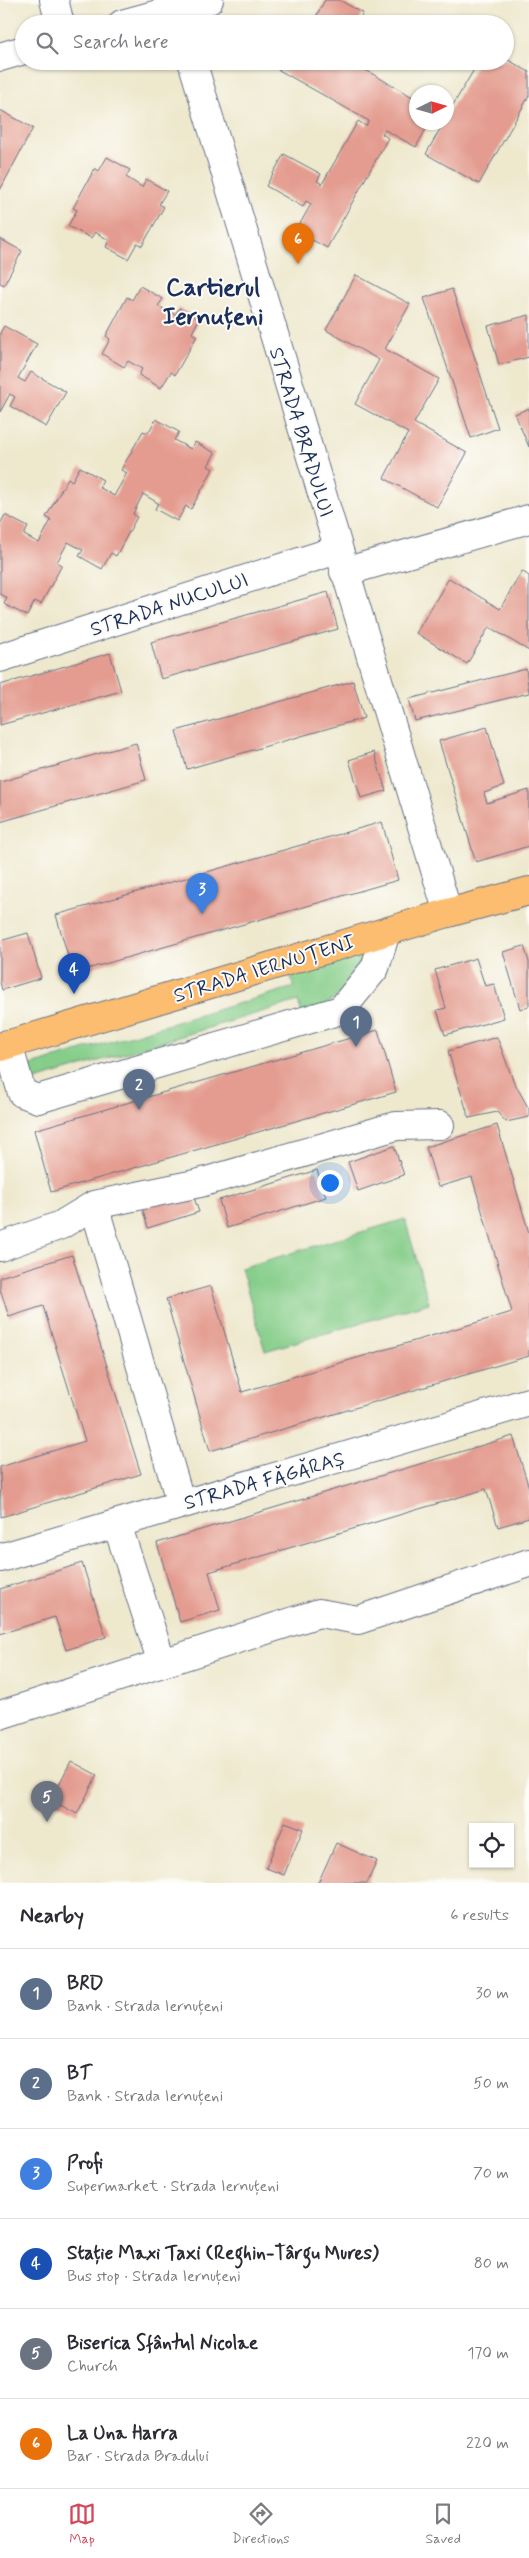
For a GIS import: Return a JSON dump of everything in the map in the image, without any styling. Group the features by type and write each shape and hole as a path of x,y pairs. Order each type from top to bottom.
{"main road":[{"name":"STRADA IERNUȚENI","path":"4,1046 448,913 529,891"}],"street":[{"path":"54,0 58,15"},
{"path":"181,15 209,0"},
{"path":"0,57 15,53"},
{"name":"STRADA BRADULUI","path":"195,70 448,913"},
{"path":"341,561 529,519"},
{"name":"STRADA NUCULUI","path":"0,658 341,561"},
{"path":"4,1046 22,1093 38,1099 341,1010 375,968 386,932"},
{"path":"0,1247 61,1225 94,1205 200,1183 388,1127 440,1124"},
{"path":"94,1205 181,1504"},
{"name":"STRADA FĂGĂRAȘ","path":"0,1558 529,1402"},
{"path":"116,1524 162,1663"},
{"path":"0,1715 319,1613 358,1620 529,1563"}],"green space":[{"path":"386,932 375,968 304,1021 298,1001 19,1085 15,1070 294,987 286,961"},
{"path":"405,1219 429,1303 265,1351 241,1268"}],"building":[{"path":"325,0 339,0 363,13 362,15 317,15"},
{"path":"514,63 529,72 529,96 479,184 426,154 440,130 454,130 454,103 474,70 514,70"},
{"path":"279,70 366,70 409,95 409,130 426,130 416,147 385,130 382,134 388,138 327,248 296,231 311,204 306,201 303,207 266,186 284,154 321,174 317,181 322,184 358,121 366,126 369,121"},
{"path":"0,110 33,128 0,190"},
{"path":"107,157 130,170 126,177 142,187 146,179 167,191 159,204 164,207 142,246 137,243 128,259 106,247 109,240 95,232 91,238 68,226 77,210 73,208 95,168 99,171"},
{"path":"0,239 22,251 4,285 0,283"},
{"path":"356,275 410,304 385,349 439,379 414,423 467,453 437,507 384,478 408,433 355,404 379,360 326,330"},
{"path":"140,286 163,299 158,306 175,315 179,308 199,319 192,333 197,336 175,375 171,372 161,388 139,375 142,369 128,361 124,367 102,354 110,339 106,336 127,297 132,300"},
{"path":"452,289 498,428 471,438 424,298"},
{"path":"529,315 529,357 499,365 488,326"},
{"path":"4,326 37,344 18,378 25,382 31,372 66,392 46,427 10,406 15,397 10,394 0,412 0,333"},
{"path":"529,408 529,447 515,414"},
{"path":"156,419 179,432 174,440 191,449 195,442 215,453 208,466 213,469 191,509 186,506 177,521 155,509 158,503 143,494 133,514 137,517 116,556 111,553 102,569 79,556 83,550 68,542 57,562 62,565 41,604 35,601 27,616 4,604 7,598 0,594 0,524 5,515 28,527 24,535 39,543 51,520 46,517 68,478 72,481 80,467 103,480 99,487 114,496 127,473 121,470 143,431 148,433"},
{"path":"522,571 529,576 529,651 489,627 467,664 416,633 449,578 500,609"},
{"path":"328,592 338,629 161,679 151,642"},
{"path":"110,653 121,691 0,725 0,685"},
{"path":"526,669 529,693 415,721 409,699"},
{"path":"353,681 364,718 187,769 176,731"},
{"path":"487,727 504,786 484,793 487,803 529,790 529,846 476,862 439,741"},
{"path":"136,743 146,780 0,822 0,782"},
{"path":"374,752 386,791 361,798 349,760"},
{"path":"382,822 398,880 73,973 56,915"},
{"path":"28,933 41,978 2,990 0,982 0,941"},
{"path":"524,946 529,962 529,1006 520,1009 503,952"},
{"path":"476,958 485,986 494,984 504,1018 445,1035 437,1010 446,1008 435,970"},
{"path":"378,1030 396,1092 51,1192 34,1130"},
{"path":"497,1037 513,1080 529,1109 529,1117 506,1122 497,1112 469,1118 448,1051"},
{"path":"497,1125 529,1233 529,1356 210,1451 166,1299 211,1286 242,1392 512,1312 472,1177 438,1187 426,1147"},
{"path":"394,1146 404,1175 358,1191 348,1162"},
{"path":"317,1170 326,1197 227,1228 219,1200"},
{"path":"192,1192 199,1212 148,1228 142,1208"},
{"path":"72,1255 141,1474 1,1517 0,1467 85,1441 43,1306 9,1317 0,1289 0,1277"},
{"path":"513,1436 529,1488 529,1518 498,1527 486,1489 209,1572 220,1610 180,1622 157,1543"},
{"path":"82,1563 106,1637 66,1650 55,1617 0,1634 0,1589"},
{"path":"71,1761 97,1775 77,1814 51,1800"},
{"path":"285,1822 303,1829 284,1875 266,1868"},
{"path":"336,1843 377,1861 367,1883 318,1883"}],"place":[{"name":"La Una Harra","path":"298,264"},
{"name":"Profi","path":"202,914"},
{"name":"Stație Maxi Taxi (Reghin-Târgu Mures)","path":"74,994"},
{"name":"BRD","path":"356,1047"},
{"name":"BT","path":"139,1110"},
{"name":"Biserica Sfântul Nicolae","path":"47,1822"}],"district":[{"name":"Cartierul Iernuțeni","path":"213,300"}]}
